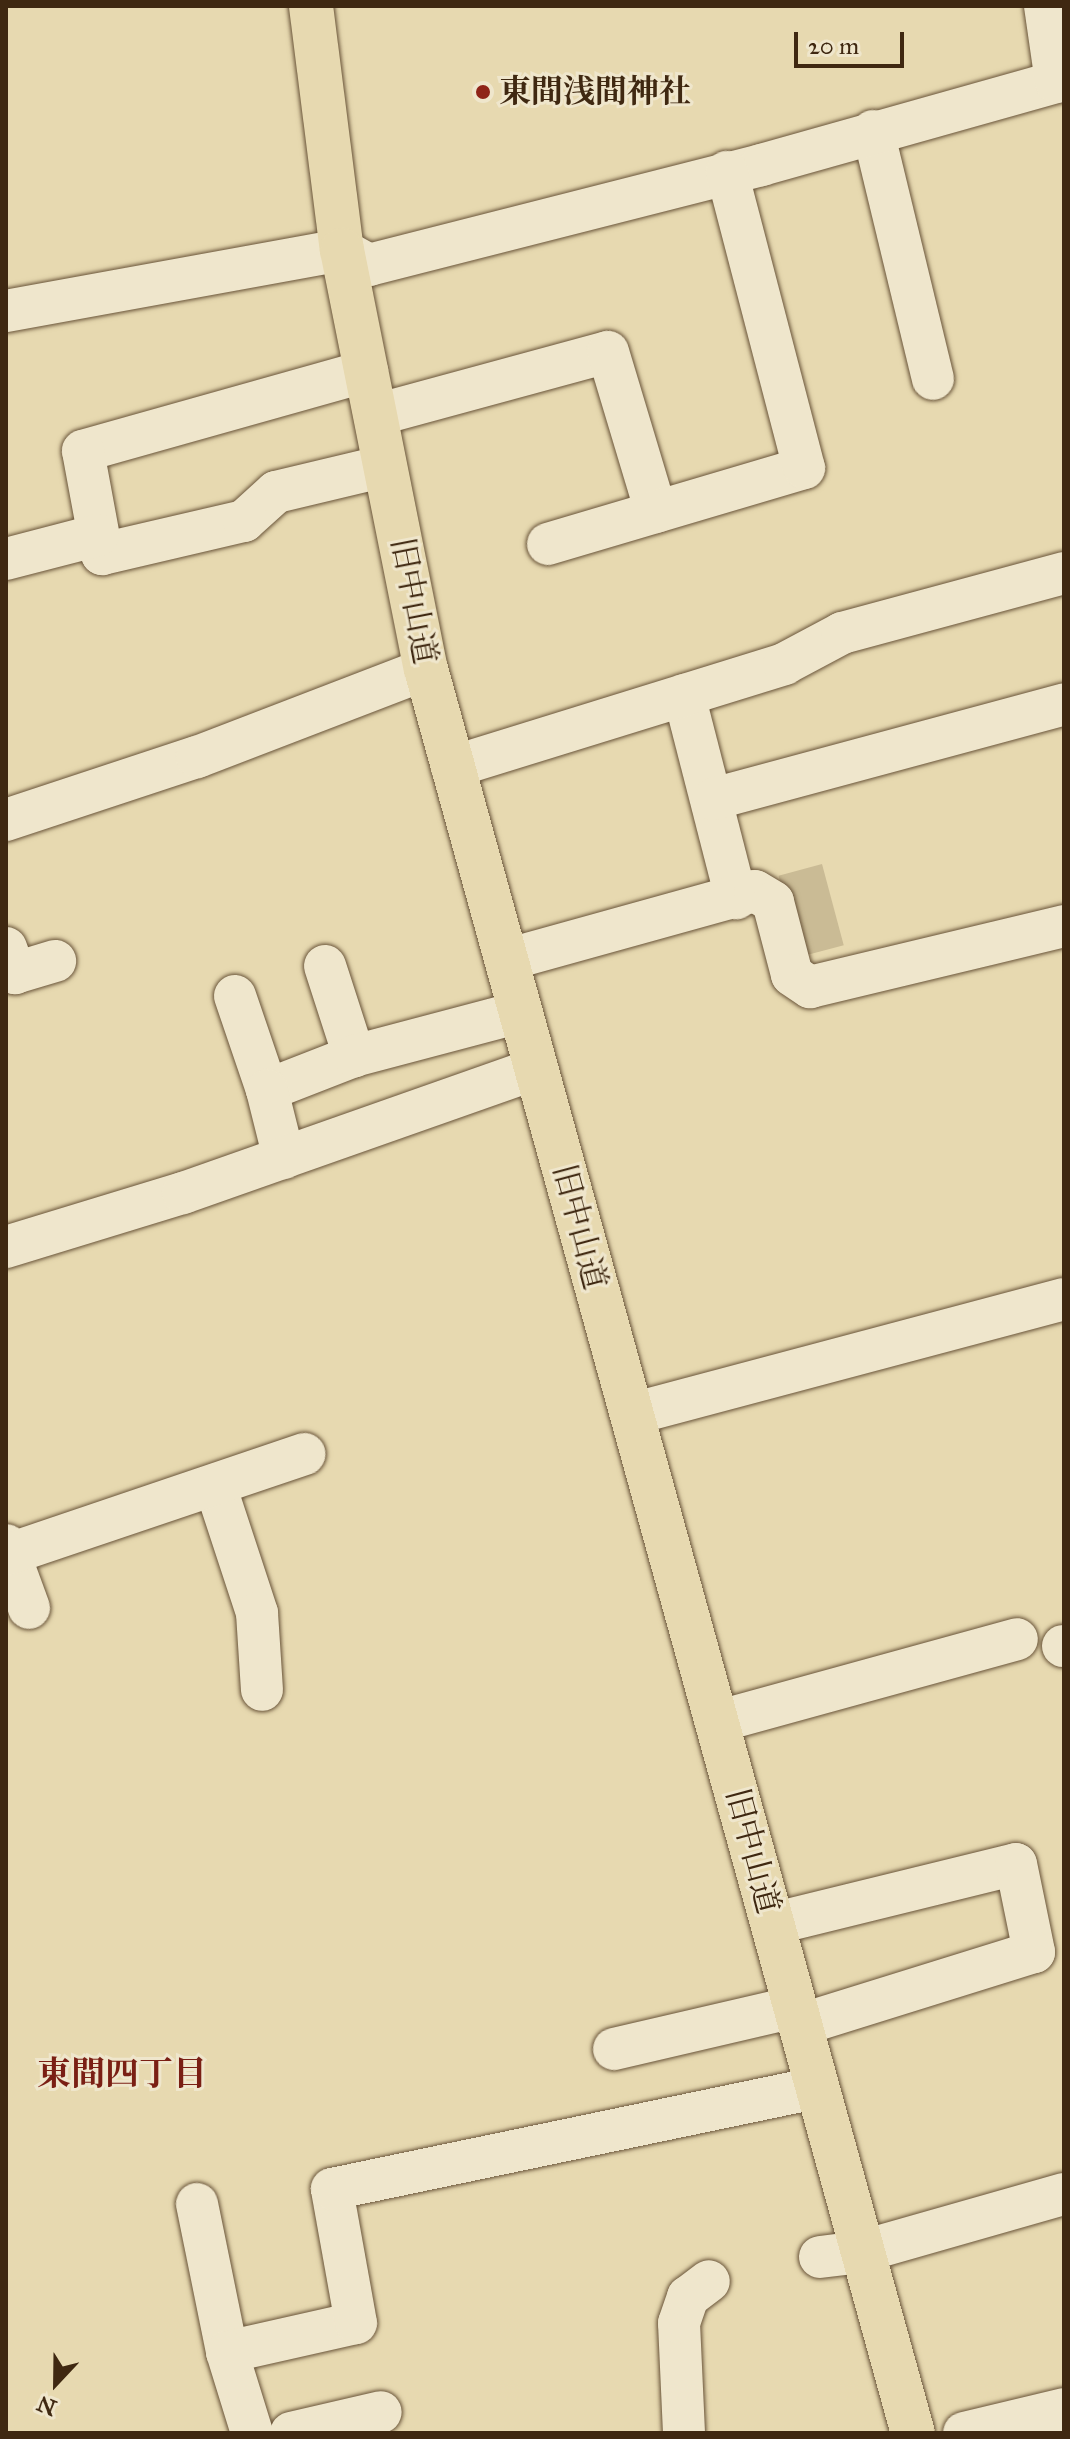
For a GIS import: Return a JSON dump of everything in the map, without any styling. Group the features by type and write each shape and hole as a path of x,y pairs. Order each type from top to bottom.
{"main road":[{"name":"旧中山道","path":"311,6 342,250 426,669 817,2088 840,2255 913,2433"}],"street":[{"path":"6,311 342,250 369,265 1056,82 1045,6"},
{"path":"873,131 933,379"},
{"path":"548,544 804,468 727,172"},
{"path":"376,415 608,352 656,512"},
{"path":"367,371 83,451 102,554 244,521 276,492 385,466"},
{"path":"6,559 98,535"},
{"path":"452,767 784,664 842,633 1064,573"},
{"path":"6,820 183,762 426,669"},
{"path":"684,695 736,898"},
{"path":"713,799 1064,704"},
{"path":"506,960 755,891 773,902 792,975 810,987 1064,926"},
{"path":"6,948 15,973 55,961"},
{"path":"325,966 354,1056"},
{"path":"235,996 267,1090 284,1158"},
{"path":"267,1090 354,1056 520,1012"},
{"path":"6,1247 284,1158 536,1069"},
{"path":"632,1414 1064,1299"},
{"path":"29,1608 8,1550 305,1454"},
{"path":"215,1485 257,1613 262,1690"},
{"path":"716,1722 1017,1639"},
{"path":"614,2049 797,2016 1034,1952 1016,1864 772,1924"},
{"path":"233,2370 356,2323 332,2189 817,2088"},
{"path":"840,2255 1064,2194"},
{"path":"197,2204 233,2370 252,2433"},
{"path":"684,2433 679,2323 688,2297 709,2281"},
{"path":"964,2433 1064,2409"},
{"path":"291,2433 381,2412"}],"shaded area":[{"path":"822,864 844,945 800,957 779,876"}],"place":[{"name":"東間浅間神社","path":"483,92"}],"district":[{"name":"東間四丁目","path":"122,2074"}]}
